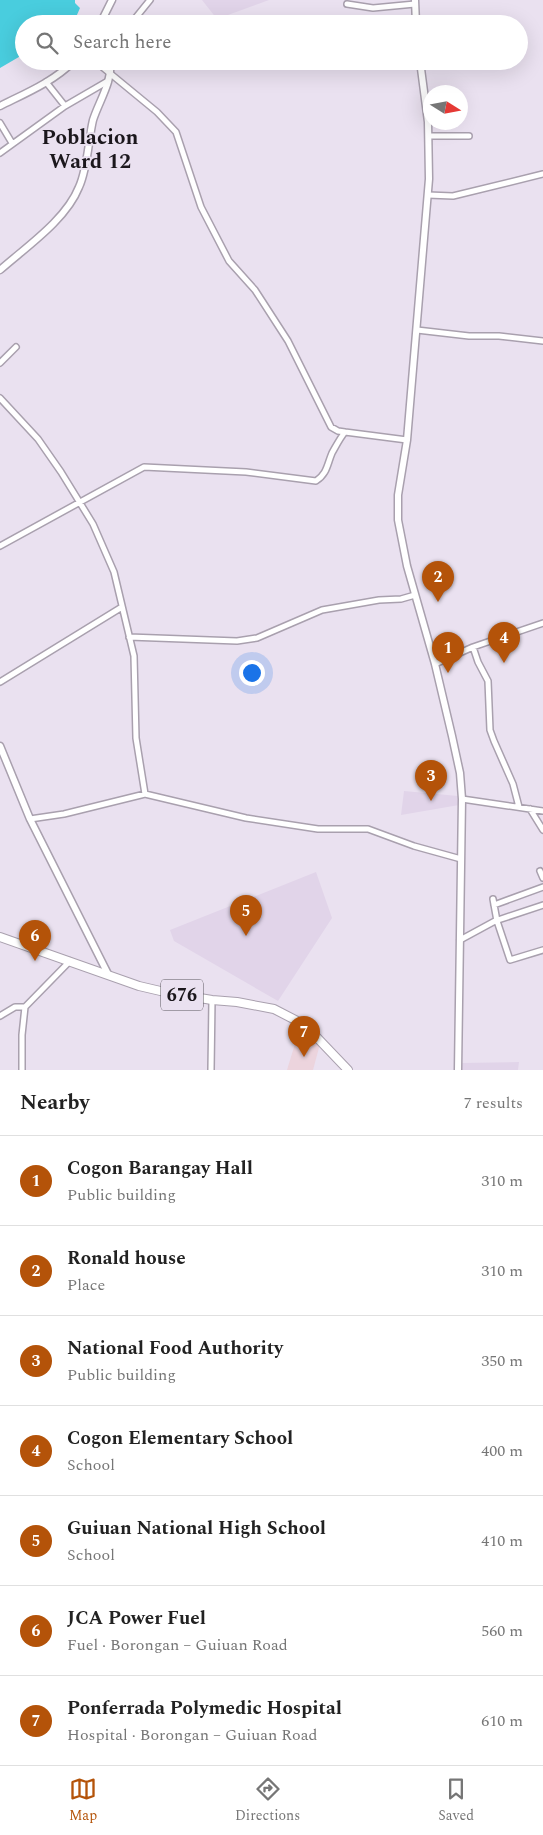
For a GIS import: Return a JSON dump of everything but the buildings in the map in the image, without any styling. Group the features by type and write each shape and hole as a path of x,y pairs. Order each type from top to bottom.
{"main road":[{"name":"676","path":"0,938 139,986 169,993 274,1009 305,1024 348,1070"}],"street":[{"path":"104,15 112,0"},
{"path":"137,15 150,0"},
{"path":"347,4 373,8 415,2 416,15"},
{"path":"0,106 65,70"},
{"path":"102,70 109,78 157,112 176,132 201,206 229,261 255,290 288,341 332,427 338,431 407,440"},
{"path":"0,270 34,241 71,203 80,186 94,120 109,78 109,70"},
{"path":"421,70 430,157 417,330 407,440 398,495 398,520 415,595 435,664 460,773 462,798 458,1070"},
{"path":"0,153 109,78"},
{"path":"46,82 66,106"},
{"path":"0,123 12,143"},
{"path":"429,136 469,136"},
{"path":"428,195 453,196 543,174"},
{"path":"417,330 543,341"},
{"path":"0,363 16,347"},
{"path":"0,398 38,439 80,503 93,524 114,572 134,656 136,738 145,794"},
{"path":"338,431 340,439"},
{"path":"0,546 144,467 246,472 316,481 327,471 333,453 345,432"},
{"path":"129,637 237,641 257,638 322,610 379,600 401,599 415,595"},
{"path":"0,682 122,607"},
{"path":"435,664 472,647 543,623"},
{"path":"472,647 488,681 490,730 513,784 519,807"},
{"path":"0,746 30,819 108,974"},
{"path":"30,819 64,814 145,794 246,818 318,830 368,829 414,846 461,859"},
{"path":"462,798 543,811"},
{"path":"530,809 543,830"},
{"path":"540,871 543,878"},
{"path":"543,887 493,902 510,960 543,950"},
{"path":"460,940 497,920 543,905"},
{"path":"22,1070 22,1035 26,1007 70,961"},
{"path":"211,1070 212,1000"},
{"path":"0,1016 15,1007 26,1007"}],"shaded area":[{"path":"202,0 269,0 228,15 214,15"},
{"path":"404,791 458,796 459,805 401,815"},
{"path":"316,872 332,918 278,1001 174,941 170,930"},
{"path":"301,1024 320,1044 313,1070 287,1070"},
{"path":"519,1062 518,1070 461,1070 461,1063"}],"water":[{"path":"0,0 75,0 75,3 80,8 77,15 15,15 15,59 0,68"}],"place":[{"name":"Ronald house","path":"438,602"},
{"name":"Cogon Elementary School","path":"504,663"},
{"name":"Cogon Barangay Hall","path":"448,673"},
{"name":"National Food Authority","path":"431,801"},
{"name":"Guiuan National High School","path":"246,936"},
{"name":"JCA Power Fuel","path":"35,961"},
{"name":"Ponferrada Polymedic Hospital","path":"304,1057"}],"district":[{"name":"Poblacion Ward 12","path":"90,150"}]}
